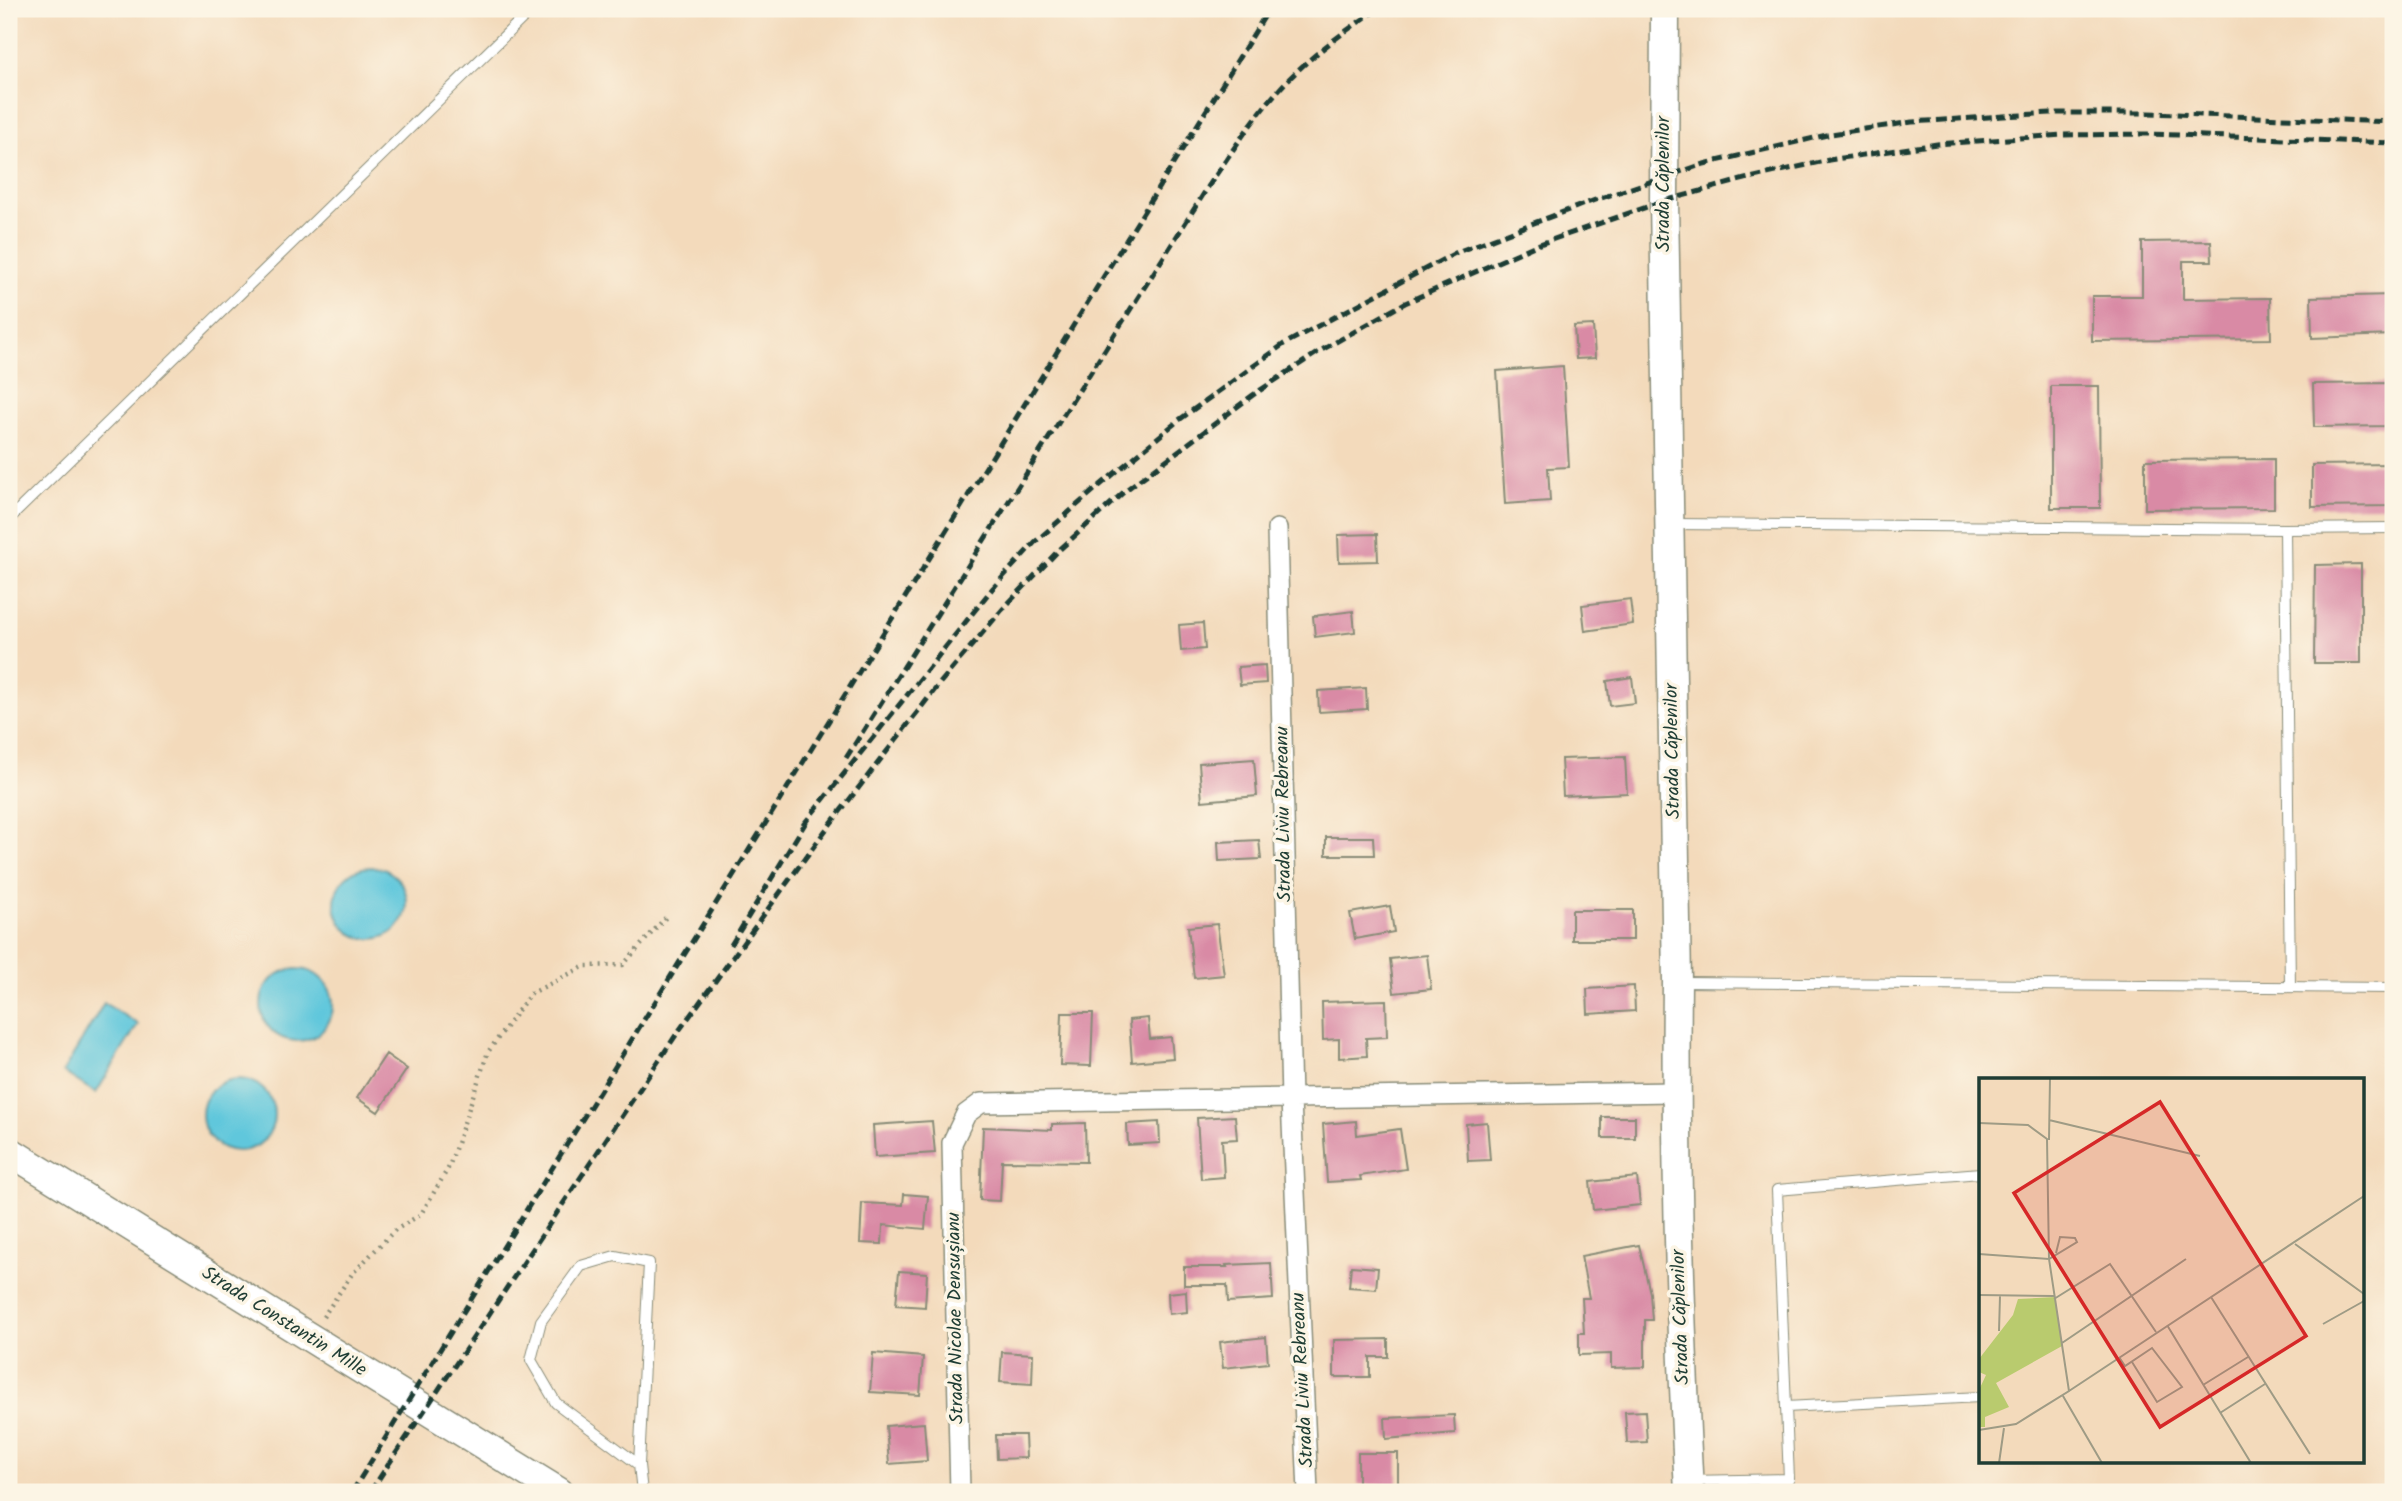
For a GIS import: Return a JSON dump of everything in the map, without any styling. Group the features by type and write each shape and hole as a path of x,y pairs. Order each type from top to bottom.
{"street":[{"name":"Strada Căplenilor","path":"1664,9 1664,201 1677,982 1675,1092 1688,1487"},
{"name":"Strada Liviu Rebreanu","path":"1277,529 1291,1100 1308,1492"},
{"path":"1291,1100 1675,1092"},
{"name":"Strada Nicolae Densușianu","path":"960,1492 952,1143 966,1114 981,1103 1291,1100"},
{"name":"Strada Constantin Mille","path":"9,1151 559,1492"}],"lane":[{"path":"9,519 532,9"},
{"path":"1669,524 2285,530 2393,527"},
{"path":"2285,530 2290,988"},
{"path":"1677,982 2393,988"},
{"path":"1688,1487 1788,1479 1777,1190 1979,1173"},
{"path":"639,1465 556,1403 531,1360 541,1321 580,1266 615,1256 649,1263 639,1465 642,1492"},
{"path":"1786,1406 1979,1397"}],"path":[{"path":"309,1338 352,1274 394,1231 421,1214 449,1167 488,1052 530,994 584,966 624,965 667,916"}],"water":[{"path":"364,867 378,867 397,877 407,896 407,910 397,929 378,939 364,939 345,929 335,910 335,896 345,877"},
{"path":"290,969 304,969 323,979 333,998 333,1012 323,1031 304,1041 290,1041 271,1031 261,1012 261,998 271,979"},
{"path":"104,1003 138,1024 96,1093 63,1072"},
{"path":"231,1079 245,1079 264,1089 274,1108 274,1122 264,1141 245,1151 231,1151 212,1141 202,1122 202,1108 212,1089"}],"building":[{"path":"2211,241 2212,261 2183,261 2183,299 2270,298 2271,339 2092,341 2092,296 2142,296 2142,242"},
{"path":"2393,295 2393,335 2312,338 2311,297"},
{"path":"1593,325 1595,358 1576,359 1574,326"},
{"path":"1563,366 1569,467 1548,468 1550,501 1505,504 1497,371"},
{"path":"2393,383 2393,426 2314,427 2313,384"},
{"path":"2051,386 2099,386 2100,508 2051,508"},
{"path":"2274,459 2274,508 2145,509 2145,460"},
{"path":"2393,464 2393,506 2312,507 2312,465"},
{"path":"1377,534 1378,561 1339,562 1338,535"},
{"path":"2361,564 2361,663 2314,663 2315,565"},
{"path":"1630,599 1633,624 1585,631 1582,605"},
{"path":"1353,611 1355,632 1315,637 1313,616"},
{"path":"1203,623 1205,649 1181,651 1179,625"},
{"path":"1265,665 1266,683 1240,685 1238,667"},
{"path":"1632,677 1635,703 1610,706 1607,681"},
{"path":"1366,688 1367,709 1319,712 1318,691"},
{"path":"1625,757 1627,793 1563,796 1561,759"},
{"path":"1254,759 1257,796 1202,801 1199,763"},
{"path":"1326,837 1373,837 1374,855 1326,855"},
{"path":"1259,840 1261,859 1219,861 1218,842"},
{"path":"1390,906 1394,932 1355,939 1350,913"},
{"path":"1572,910 1633,910 1633,940 1572,940"},
{"path":"1217,924 1224,975 1194,978 1188,927"},
{"path":"1427,955 1431,989 1394,993 1390,959"},
{"path":"1634,986 1635,1011 1588,1014 1587,989"},
{"path":"1386,1000 1387,1037 1366,1038 1367,1056 1339,1058 1339,1039 1323,1040 1322,1002"},
{"path":"1062,1013 1093,1013 1091,1066 1060,1065"},
{"path":"1148,1018 1150,1039 1171,1037 1173,1058 1132,1062 1129,1020"},
{"path":"386,1054 407,1069 378,1112 357,1098"},
{"path":"1235,1116 1237,1139 1222,1140 1224,1177 1201,1179 1197,1118"},
{"path":"1602,1117 1635,1117 1635,1138 1602,1138"},
{"path":"932,1121 935,1153 875,1157 873,1125"},
{"path":"1356,1121 1357,1135 1400,1129 1406,1169 1360,1176 1361,1180 1327,1182 1323,1124"},
{"path":"1159,1122 1160,1143 1128,1145 1127,1124"},
{"path":"1487,1122 1490,1160 1468,1161 1466,1124"},
{"path":"1085,1123 1086,1162 1002,1161 1000,1201 980,1200 983,1127 1052,1130 1052,1124"},
{"path":"1637,1177 1640,1205 1593,1210 1590,1182"},
{"path":"904,1194 928,1196 925,1229 883,1225 882,1244 860,1243 862,1203 903,1205"},
{"path":"1639,1245 1650,1293 1652,1320 1645,1320 1645,1367 1611,1368 1611,1354 1579,1355 1579,1333 1584,1333 1582,1298 1589,1298 1581,1256"},
{"path":"1271,1263 1273,1299 1228,1302 1227,1285 1184,1285 1184,1267"},
{"path":"1351,1266 1378,1268 1376,1289 1349,1287"},
{"path":"899,1271 927,1273 925,1307 896,1305"},
{"path":"1186,1291 1187,1312 1169,1314 1168,1293"},
{"path":"1266,1337 1268,1363 1223,1368 1220,1342"},
{"path":"1388,1339 1388,1357 1370,1357 1370,1377 1334,1377 1334,1340"},
{"path":"1002,1352 1033,1354 1032,1384 1000,1382"},
{"path":"873,1353 923,1357 920,1395 870,1392"},
{"path":"1645,1411 1647,1442 1627,1443 1625,1412"},
{"path":"1454,1415 1455,1433 1386,1439 1385,1418"},
{"path":"924,1423 927,1461 889,1464 886,1426"},
{"path":"996,1435 1025,1435 1026,1458 997,1459"},
{"path":"1358,1453 1398,1453 1398,1485 1358,1485"}],"railway":[{"path":"352,1492 1269,9"},
{"path":"846,758 1208,187 1245,133 1274,95 1296,72 1330,43 1378,9"},
{"path":"803,825 992,589 1035,542 1092,492 1179,420 1284,344 1457,252 1595,200 1704,164 1831,134 1912,122 2051,113 2148,113 2393,122"},
{"path":"370,1492 678,1032 825,831 940,683 1002,610 1058,551 1126,490 1253,395 1320,351 1405,303 1534,246 1664,201 1829,160 1937,144 2062,135 2149,134 2393,143"},
{"path":"731,945 809,817"}]}
